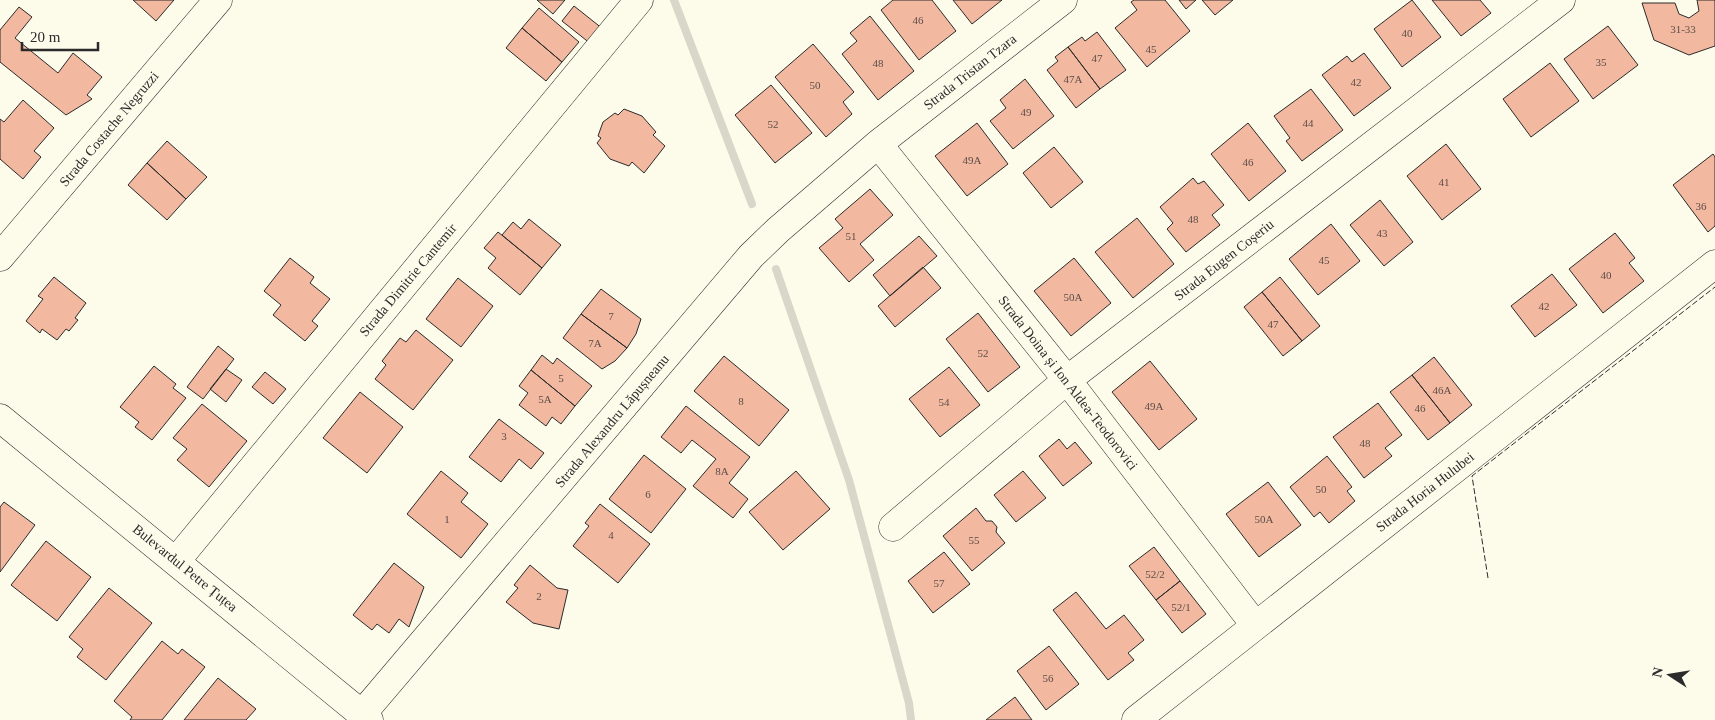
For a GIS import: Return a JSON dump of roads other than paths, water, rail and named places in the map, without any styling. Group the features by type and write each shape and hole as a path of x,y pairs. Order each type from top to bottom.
{"street":[{"name":"Strada Costache Negruzzi","path":"0,258 218,0"},
{"name":"Strada Dimitrie Cantemir","path":"176,561 639,0"},
{"name":"Strada Tristan Tzara","path":"878,144 1063,0"},
{"name":"Strada Eugen Coșeriu","path":"893,527 1068,380 1560,0"},
{"name":"Strada Alexandru Lăpușneanu","path":"366,717 751,256 778,230 878,144"},
{"name":"Strada Doina și Ion Aldea-Teodorovici","path":"878,144 1068,380 1255,625"},
{"name":"Strada Horia Hulubei","path":"1136,720 1715,264"},
{"name":"Bulevardul Petre Țuțea","path":"0,418 366,717"}],"waterway":[{"path":"674,0 752,204"},
{"path":"776,269 849,480 909,703 911,720"}]}
